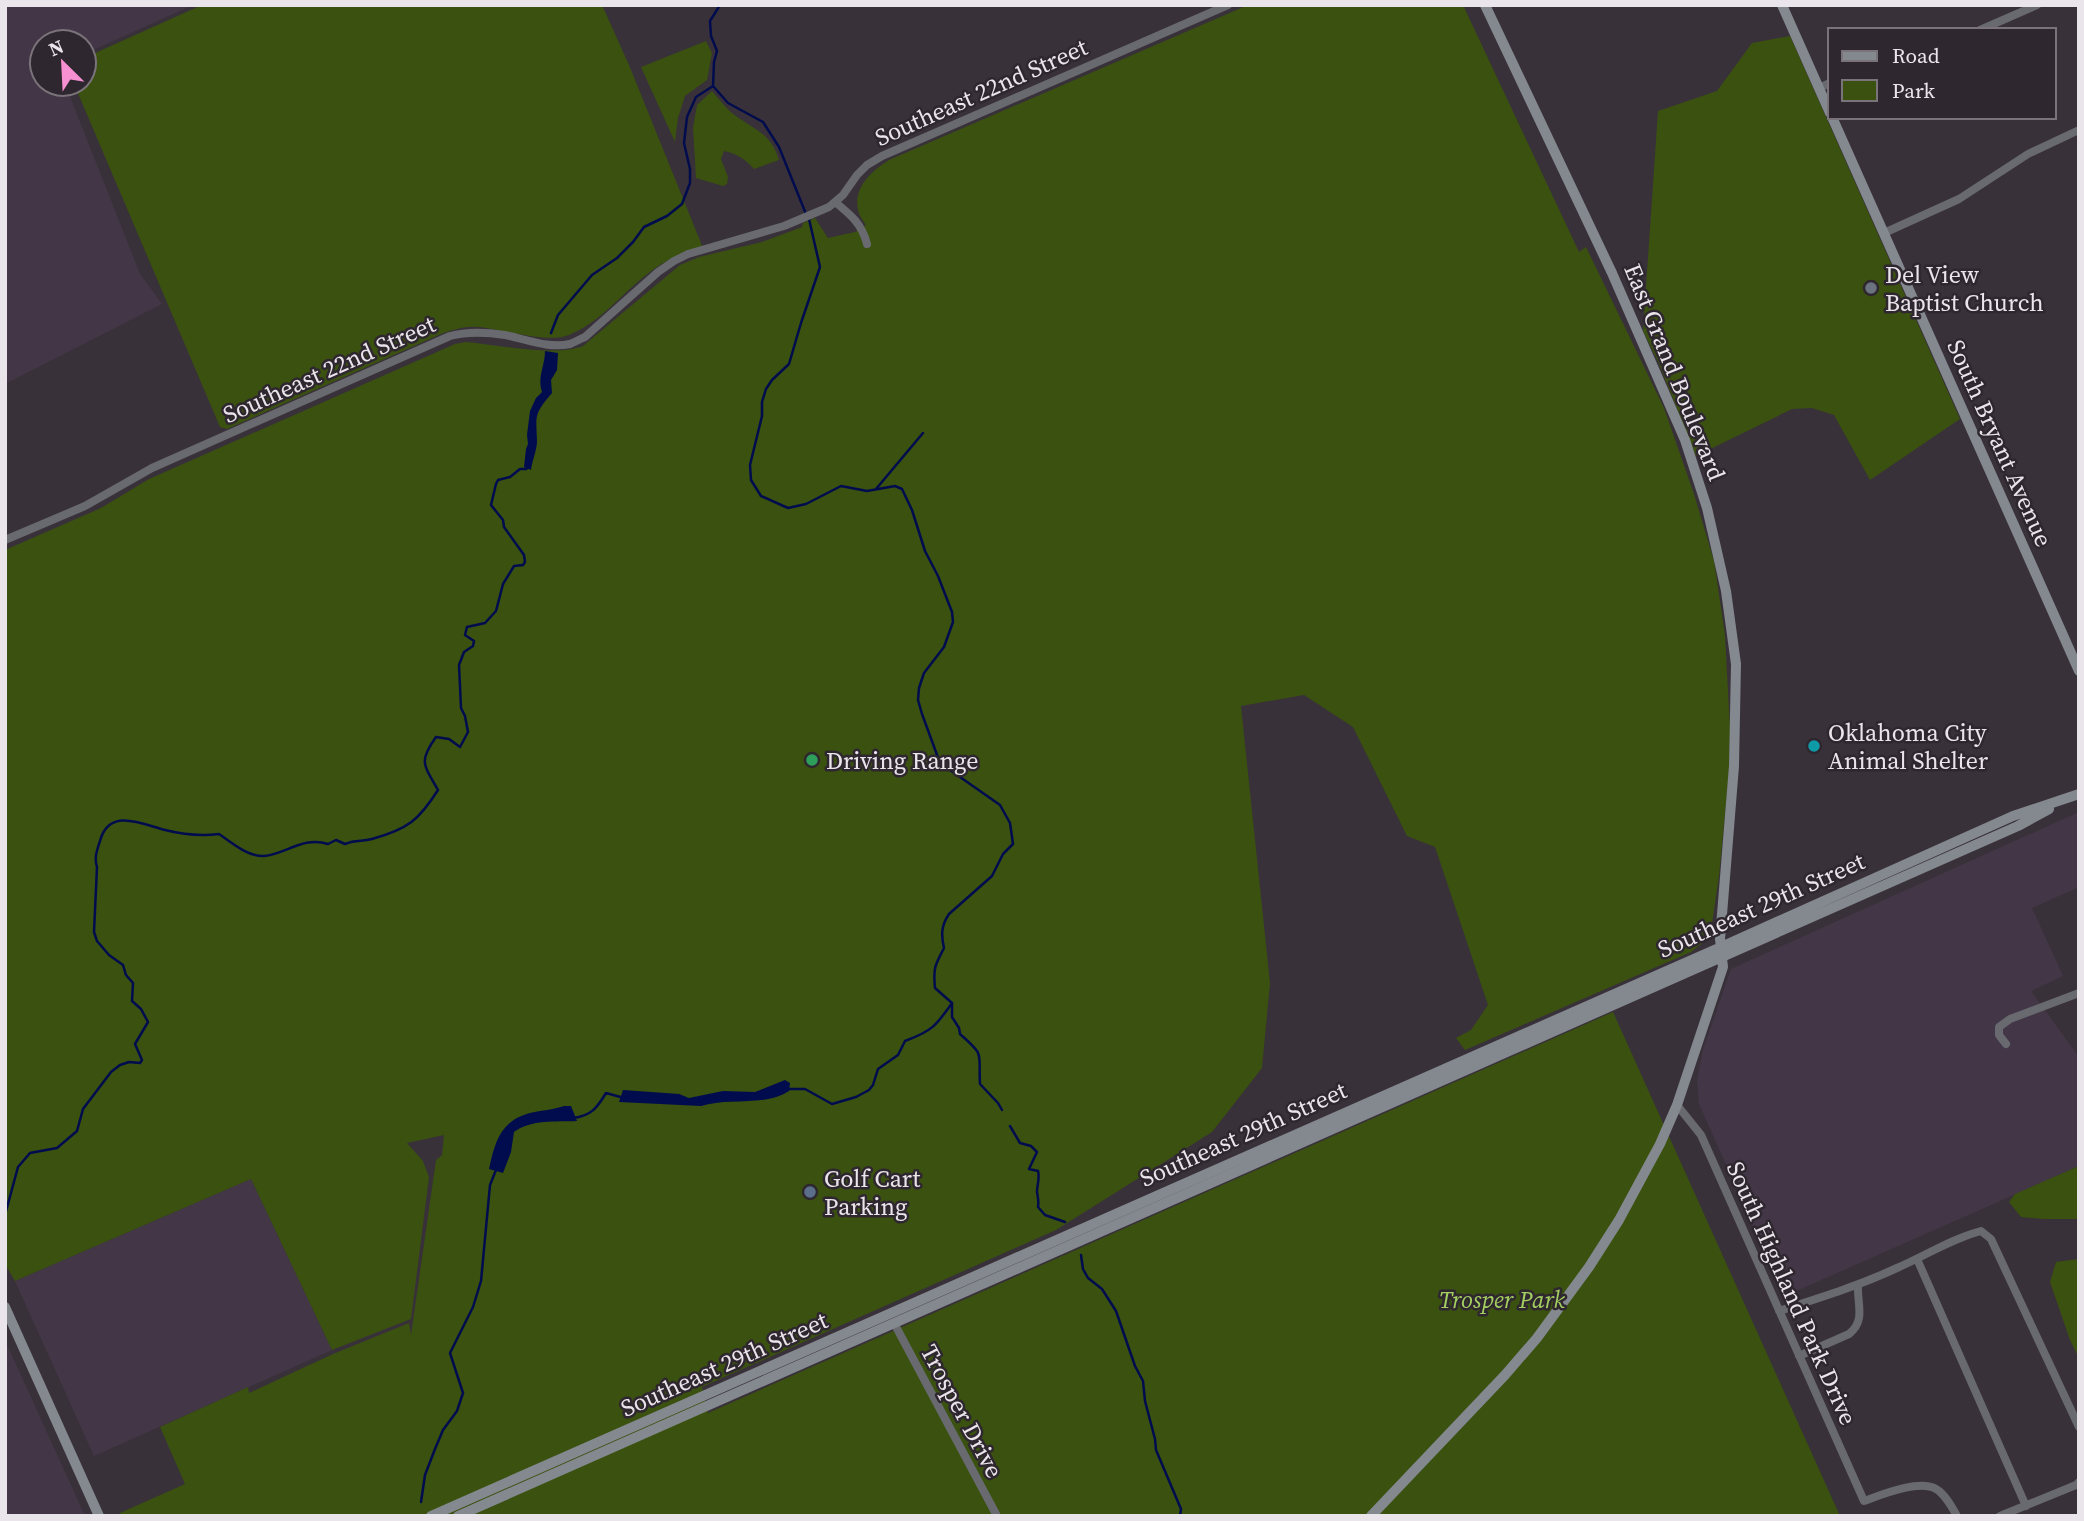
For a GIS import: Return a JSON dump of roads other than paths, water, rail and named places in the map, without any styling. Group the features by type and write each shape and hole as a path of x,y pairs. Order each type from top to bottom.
{"main road":[{"name":"East Grand Boulevard","path":"1371,1516 1537,1338 1600,1250 1660,1144 1677,1105 1723,967 1722,908 1734,766 1736,664 1726,591 1707,508 1685,440 1612,273 1485,5"},
{"name":"South Bryant Avenue","path":"1782,5 1828,108"},
{"name":"South Bryant Avenue","path":"1833,119 2079,671"},
{"name":"Southeast 29th Street","path":"458,1516 1198,1183 1884,880 2018,826 2076,795"},
{"path":"5,1307 99,1516"},
{"name":"Southeast 29th Street","path":"431,1516 892,1319"}],"street":[{"name":"Southeast 22nd Street","path":"5,541 85,506 152,468 450,336 465,332 482,333 538,343 570,344 585,337 658,272 688,254 768,231 818,211 835,202 867,165 882,156 1228,5"},
{"path":"1985,28 2038,5"},
{"path":"1819,88 1828,84"},
{"path":"1884,233 1959,199 2028,154 2079,130"},
{"path":"835,202 854,217 864,231 867,244"},
{"path":"2006,1044 1999,1035 1998,1027 2010,1019 2079,993"},
{"name":"South Highland Park Drive","path":"1677,1105 1701,1135 1864,1501 1909,1487 1925,1485 1937,1489 1957,1516"},
{"path":"1779,1311 1858,1286 1948,1242 1981,1231 1992,1239 2079,1427"},
{"path":"1917,1259 2026,1506"},
{"path":"1799,1356 1856,1329 1860,1316 1858,1286"},
{"name":"Trosper Drive","path":"892,1319 997,1516"},
{"path":"2000,1516 2079,1482"}],"waterway":[{"path":"720,5 710,21 711,36 717,51 713,86 728,103 763,122 779,147 806,214"},
{"path":"551,333 558,315 592,275 617,258 644,227 667,216 682,204 690,183 684,143 687,117 696,97 713,86"},
{"path":"809,219 820,267 789,364 766,389 750,465 751,480 761,496 788,508 806,504 841,486 867,491 895,486 902,489 952,612 953,622 944,647 924,673 918,700 940,763 1000,805 1010,823 1013,844 1003,854 992,876 949,914 944,923 944,948 935,967 935,988 952,1003"},
{"path":"876,489 923,433"},
{"path":"5,1215 18,1167 30,1153 57,1148 77,1131 83,1109 111,1072 120,1065 140,1063 142,1060 135,1044 148,1022 141,1009 132,1001 133,983 126,975 123,965 109,955 97,941 94,932 96,857 104,831 111,824 127,820 178,833 219,834 246,852 264,856 311,842 328,844 336,840 345,844 368,840 404,827 418,816 438,790 425,764 430,745 436,737 449,739 460,747 468,732 461,708 459,665 464,652 473,646 474,641 465,635 467,627 485,623 496,611 503,584 514,566 523,565 525,562 524,555 491,505 498,480 528,467"},
{"path":"952,1003 952,1017 960,1034 979,1056 980,1084 1002,1110"},
{"path":"788,1089 805,1089 832,1104 856,1097 869,1090 878,1069 898,1055 905,1041 933,1027 952,1003"},
{"path":"573,1118 593,1110 606,1093 624,1098"},
{"path":"1010,1126 1020,1143 1031,1146 1037,1152 1029,1169 1038,1171 1038,1207 1045,1215 1065,1222"},
{"path":"421,1502 425,1475 435,1449 443,1430 457,1411 463,1393 450,1353 473,1307 481,1281 490,1185 496,1170"},
{"path":"1081,1255 1083,1269 1088,1278 1102,1289 1116,1311 1143,1381 1156,1450 1181,1509 1180,1516"}],"place":[{"name":"Del View Baptist Church","path":"1871,288"},
{"name":"Oklahoma City Animal Shelter","path":"1814,746"},
{"name":"Driving Range","path":"812,760"},
{"name":"Golf Cart Parking","path":"810,1192"}],"park label":[{"name":"Trosper Park","path":"1502,1299"}]}
